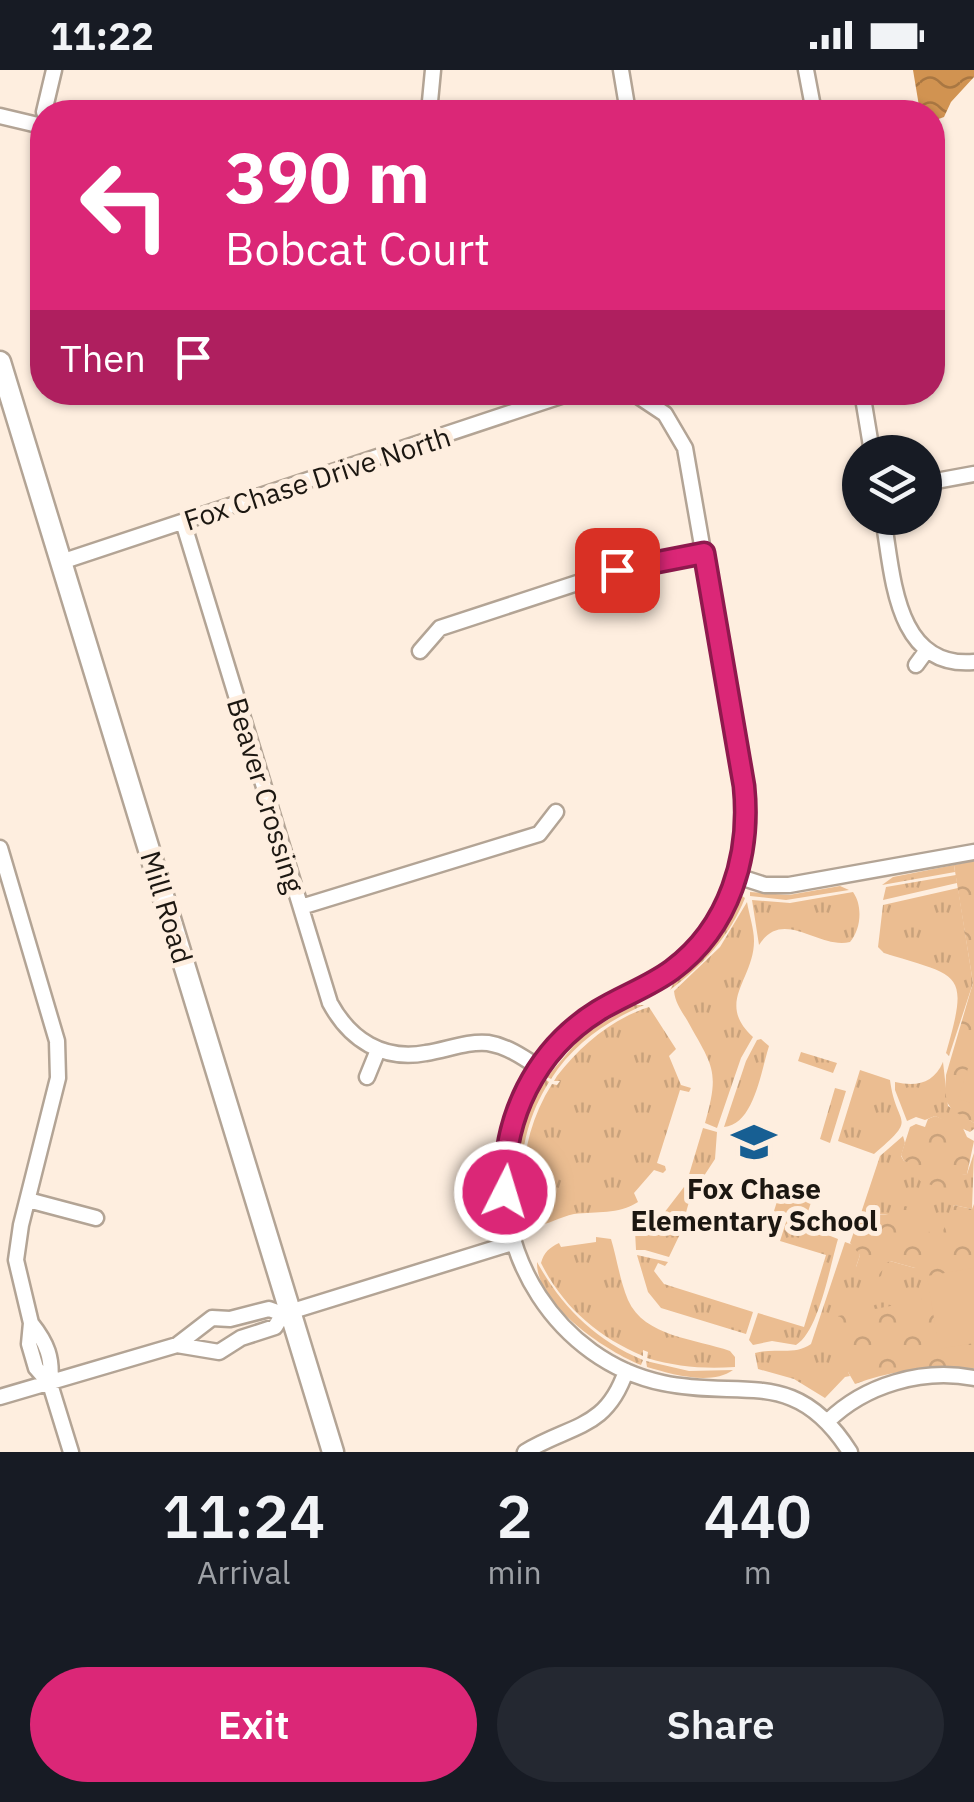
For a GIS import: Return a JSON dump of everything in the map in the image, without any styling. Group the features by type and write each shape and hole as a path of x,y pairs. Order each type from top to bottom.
{"street":[{"path":"47,100 54,70"},
{"path":"430,100 433,70"},
{"path":"621,70 626,100"},
{"path":"806,70 812,100"},
{"path":"0,116 30,119"},
{"name":"Mill Road","path":"0,362 287,1313 333,1452"},
{"name":"Fox Chase Drive North","path":"62,562 534,405"},
{"path":"658,405 681,438 704,553 746,810 746,834 737,876 716,922 697,947 672,970 595,1012 571,1030 538,1067 512,1128 504,1170 506,1215 512,1243 535,1291 582,1344 626,1370 662,1383 767,1390 792,1398 828,1422 850,1452"},
{"path":"864,405 869,435"},
{"path":"942,479 974,474"},
{"name":"Beaver Crossing","path":"183,522 330,1003 338,1018 362,1042 378,1050"},
{"path":"887,535 902,617 912,636 945,660 974,662"},
{"path":"420,652 440,628 617,570 704,553"},
{"path":"916,665 927,650"},
{"path":"300,907 539,834 556,812"},
{"path":"0,848 57,1041 58,1078 16,1260 31,1323 29,1344 36,1368 50,1384 71,1452"},
{"path":"737,876 765,884 789,885 974,852"},
{"path":"367,1077 378,1050 425,1054 466,1044 511,1050 538,1067"},
{"path":"28,1200 96,1218"},
{"path":"0,1397 178,1345 212,1318 230,1319 269,1309 287,1313 512,1243"},
{"path":"178,1345 219,1352 241,1338 274,1328 287,1313"},
{"path":"525,1452 596,1419 615,1397 626,1370"},
{"path":"828,1422 852,1400 877,1388 947,1375 974,1378"}],"green space":[{"path":"974,861 974,1123 952,1110 945,1099 946,1075 973,983 954,865"},
{"path":"954,865 955,872 882,885 893,877"},
{"path":"956,875 957,883 883,900 886,887"},
{"path":"840,886 849,890 786,900 750,896 750,892 789,895"},
{"path":"958,888 973,983 949,1056 946,1053 957,1006 952,981 943,973 884,953 878,947 883,905"},
{"path":"853,892 859,917 850,942 838,943 790,929 769,934 759,945 752,900 790,903"},
{"path":"742,896 745,898 739,912 723,937 670,990 716,940"},
{"path":"747,902 754,941 739,991 737,1013 753,1037 741,1058 717,1128 705,1123 712,1091 711,1069 674,991 720,947"},
{"path":"632,1005 644,1005 592,1035 551,1079 547,1077 583,1035"},
{"path":"649,1007 676,1049 669,1056 681,1085 691,1088 689,1092 680,1090 657,1163 666,1170 654,1170 634,1193 638,1202 630,1206 527,1225 523,1188 526,1152 543,1100 552,1084 560,1081 554,1081 557,1076 587,1044 622,1018"},
{"path":"761,1039 769,1046 755,1095 743,1117 724,1127 746,1061"},
{"path":"974,1050 974,1104 958,1099"},
{"path":"801,1052 837,1063 833,1073 798,1061"},
{"path":"943,1062 948,1106 974,1123 970,1132 935,1116 907,1121 895,1090 895,1082 911,1084 930,1079"},
{"path":"860,1070 890,1080 901,1120 897,1133 874,1154 838,1141"},
{"path":"545,1079 549,1082 533,1115 523,1150 524,1223 516,1209 513,1191 517,1151 529,1110"},
{"path":"835,1088 846,1091 830,1143 820,1139"},
{"path":"935,1116 962,1126 974,1141 967,1174 957,1176 948,1191 920,1181 919,1167 904,1161 901,1155 910,1127 925,1127 928,1119"},
{"path":"703,1128 717,1132 715,1159 700,1182 688,1178"},
{"path":"903,1136 904,1161 957,1175 967,1174 974,1153 972,1209 954,1205 923,1300 825,1398 794,1379 758,1369 755,1353 798,1350 811,1344 845,1242 856,1246 860,1255 856,1267 890,1261 915,1268 921,1227 893,1216 861,1213 880,1156"},
{"path":"684,1187 692,1191 669,1257 636,1250 635,1231 664,1213"},
{"path":"805,1187 815,1190 805,1221 774,1211 780,1192 798,1198"},
{"path":"974,1204 974,1368 914,1370 855,1384 848,1372 838,1316 922,1300 919,1287 954,1205 972,1209"},
{"path":"898,1208 921,1211 921,1227 928,1229 931,1236 921,1264 915,1268 890,1261 884,1264 881,1276 874,1279 859,1274 856,1267 860,1255 850,1243 860,1214 895,1215"},
{"path":"787,1219 838,1239 827,1281 811,1326 796,1345 772,1341 753,1345 749,1340 758,1313 804,1327 826,1255 780,1241"},
{"path":"596,1237 611,1239 625,1293 646,1322 673,1335 730,1351 735,1367 691,1367 647,1358 648,1352 643,1350 643,1356 627,1348 583,1319 541,1263 547,1251 559,1243 561,1247 596,1242"},
{"path":"637,1255 668,1262 665,1266 658,1263 654,1271 664,1284 753,1312 746,1334 661,1308 648,1292"},
{"path":"537,1262 581,1320 610,1343 643,1360 641,1365 592,1338 560,1310 540,1278"},
{"path":"974,1268 974,1343 939,1349 927,1276"},
{"path":"646,1361 689,1371 733,1370 714,1377 691,1377 647,1367"}],"water":[{"path":"913,70 974,70 974,77 951,102 945,115 945,100 918,100"}],"place":[{"name":"Fox Chase Elementary School","path":"754,1142"}],"route":[{"path":"505,1192 504,1170 512,1128 538,1067 571,1030 595,1012 672,970 697,947 732,891 746,834 744,786 704,553 617,570"}]}
